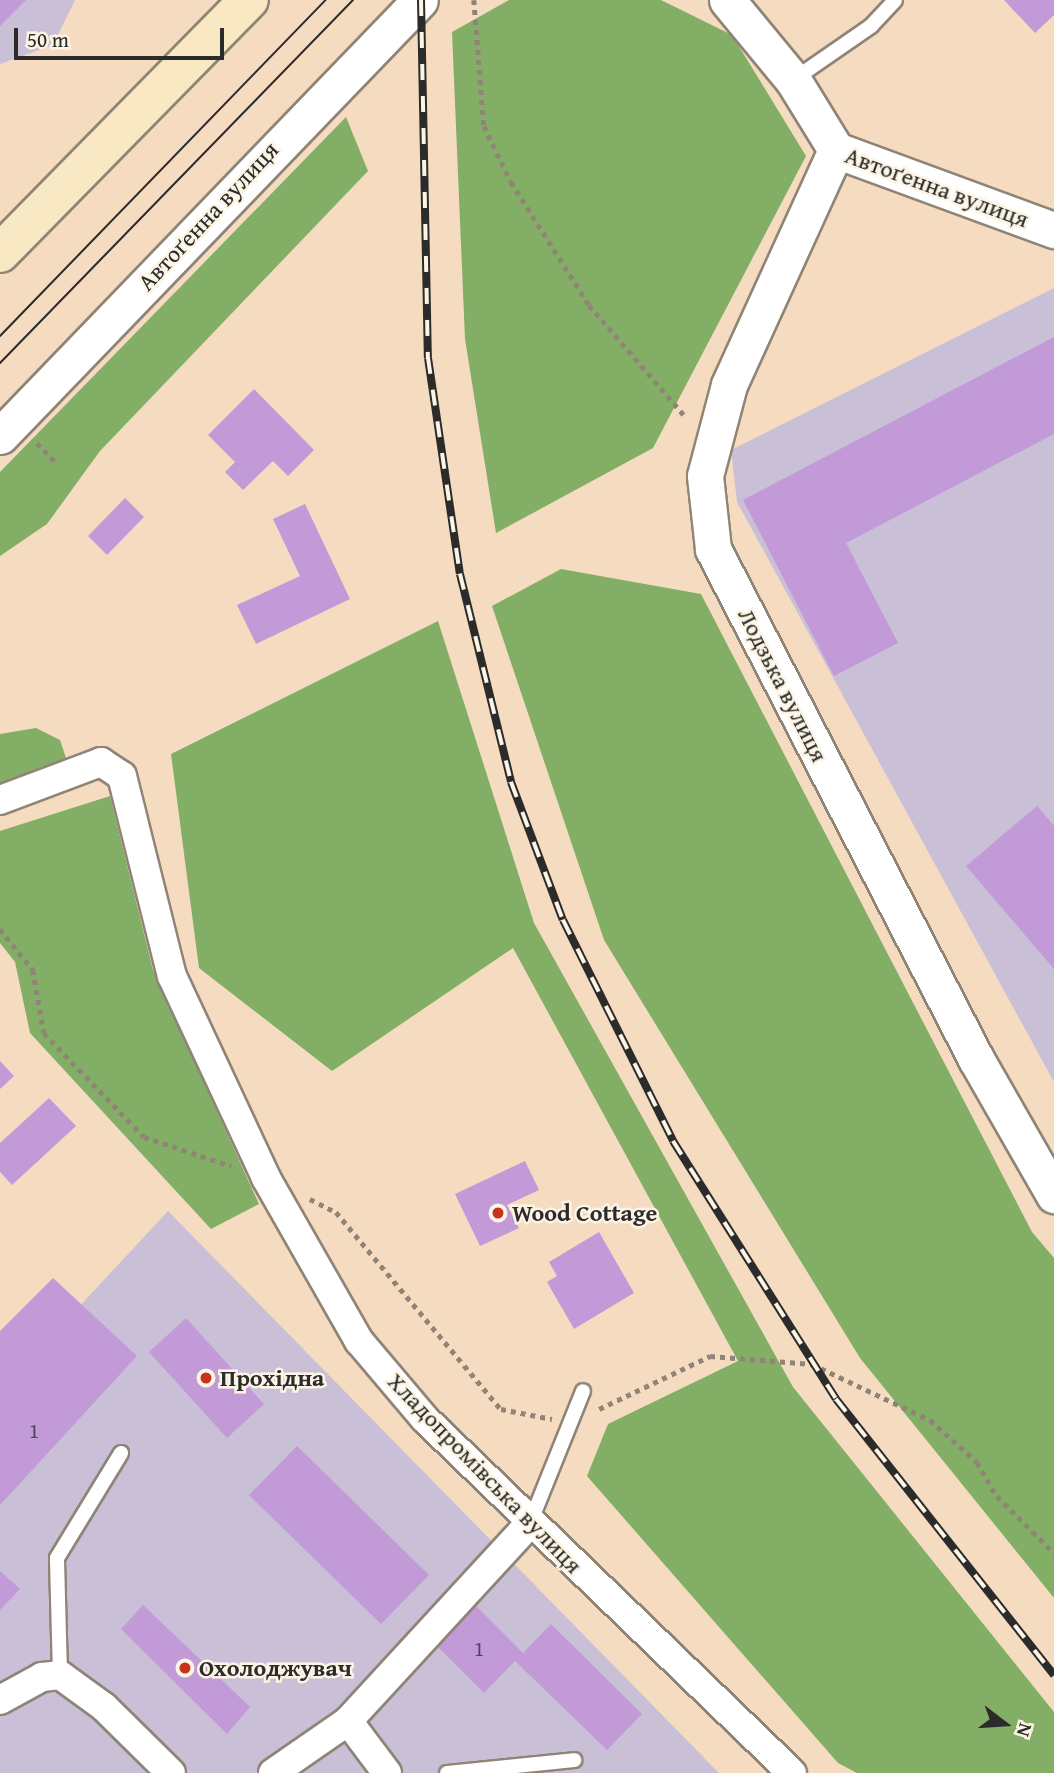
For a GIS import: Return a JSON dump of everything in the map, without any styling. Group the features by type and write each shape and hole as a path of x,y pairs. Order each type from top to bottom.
{"main road":[{"path":"0,253 249,0"}],"street":[{"name":"Автоґенна вулиця","path":"0,436 420,0"},
{"name":"Автоґенна вулиця","path":"727,0 793,80 835,150 1054,230"},
{"name":"Лодзька вулиця","path":"835,150 729,385 705,476 713,549 976,1059 1054,1195"},
{"name":"Хладопромівська вулиця","path":"0,800 101,762 122,776 172,975 266,1178 359,1341 424,1418 792,1773"},
{"path":"274,1773 348,1721 530,1523"},
{"path":"0,1700 42,1677 60,1675 104,1707 171,1773"},
{"path":"348,1721 387,1773"}],"lane":[{"path":"793,80 871,26 895,0"},
{"path":"530,1523 583,1391"},
{"path":"60,1675 57,1558 121,1453"},
{"path":"447,1773 574,1760"}],"path":[{"path":"474,0 484,126 511,182 589,305 684,415"},
{"path":"572,1422 710,1356 812,1364 930,1420 977,1462 997,1496 1054,1553"}],"shaded area":[{"path":"0,0 75,0 53,45 0,64"},
{"path":"1054,288 1054,1082 737,502 731,450"},
{"path":"168,1211 719,1773 0,1773 0,1392"}],"green space":[{"path":"509,0 661,0 732,35 806,156 653,448 496,533 465,339 452,32"},
{"path":"346,117 368,171 100,451 47,524 0,556 0,472"},
{"path":"561,569 701,594 1032,1232 1054,1258 1054,1598 860,1358 604,940 492,606"},
{"path":"438,621 534,923 793,1387 1054,1712 1054,1773 857,1773 838,1763 587,1476 608,1424 738,1361 513,948 332,1071 199,968 171,754"},
{"path":"36,728 60,740 66,758 54,774 0,792 0,734"},
{"path":"110,796 153,970 259,1204 211,1229 30,1033 15,962 0,943 0,831"}],"building":[{"path":"0,0 26,0 0,26"},
{"path":"1004,0 1054,0 1054,15 1035,33"},
{"path":"1054,337 1054,434 846,543 898,643 834,676 743,500"},
{"path":"254,389 314,450 288,476 273,461 243,490 225,472 235,462 208,435"},
{"path":"125,498 144,517 107,555 88,536"},
{"path":"305,504 350,599 256,644 237,605 300,576 273,519"},
{"path":"1037,806 1054,826 1054,969 966,866"},
{"path":"0,1061 14,1076 0,1089"},
{"path":"49,1098 76,1126 12,1185 0,1172 0,1143"},
{"path":"525,1161 539,1190 507,1205 519,1228 480,1246 455,1194"},
{"path":"599,1232 634,1293 574,1329 547,1282 557,1276 549,1262"},
{"path":"53,1278 137,1356 0,1505 0,1331"},
{"name":"Прохідна","path":"186,1318 264,1404 227,1438 149,1352"},
{"path":"297,1446 429,1575 381,1624 249,1495"},
{"path":"0,1571 20,1589 0,1610"},
{"name":"Охолоджувач","path":"143,1605 250,1707 227,1734 121,1629"},
{"path":"475,1605 523,1653 551,1624 642,1714 607,1750 515,1661 484,1693 436,1645"}],"tram line":[{"path":"0,336 326,0"},
{"path":"0,363 353,0"}],"railway":[{"path":"421,0 428,358 460,574 511,782 563,920 673,1141 836,1399 1054,1675"}],"place":[{"name":"Wood Cottage","path":"498,1213"},
{"name":"Прохідна","path":"206,1378"},
{"name":"Охолоджувач","path":"185,1668"}]}
